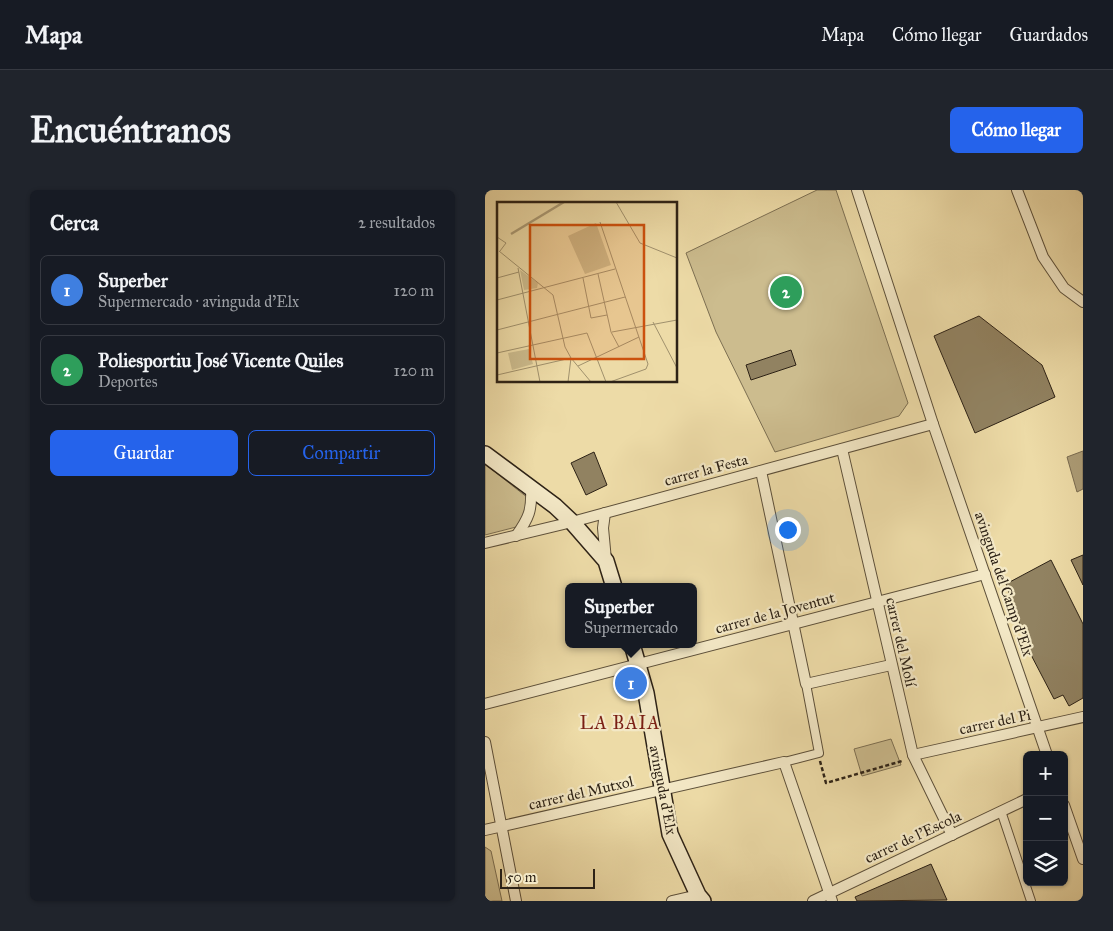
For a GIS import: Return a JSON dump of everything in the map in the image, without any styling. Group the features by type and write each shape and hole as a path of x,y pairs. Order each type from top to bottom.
{"main road":[{"path":"485,454 572,522 607,561 613,583"},
{"name":"avinguda d'Elx","path":"633,648 646,693 670,834 699,899"}],"street":[{"name":"avinguda del Camp d'Elx","path":"857,190 933,424 1046,751"},
{"path":"1017,190 1043,257 1064,288 1083,302"},
{"name":"carrer la Festa","path":"485,543 572,522 933,424"},
{"name":"carrer del Molí","path":"842,449 913,755 952,835"},
{"path":"761,471 794,624 818,751 784,762 831,897"},
{"path":"517,536 527,520 532,506 531,489"},
{"path":"605,513 603,528 607,561"},
{"name":"carrer de la Joventut","path":"485,704 985,574"},
{"path":"806,684 891,664"},
{"name":"carrer del Pi","path":"913,755 1038,729 1083,717"},
{"path":"485,742 516,901"},
{"name":"carrer del Mutxol","path":"485,830 784,762"},
{"name":"carrer de l'Escola","path":"813,901 831,897 1023,801"},
{"path":"1001,812 1031,901"},
{"path":"1068,816 1083,859"},
{"path":"672,901 699,899"}],"path":[{"path":"818,751 826,783 903,761 899,747 910,744"}],"shaded area":[{"path":"817,190 836,190 908,403 899,416 775,452 716,332 686,253"},
{"path":"1083,451 1083,489 1077,492 1067,457"},
{"path":"485,464 528,498 520,526 485,535"},
{"path":"891,739 901,765 862,776 854,749"},
{"path":"485,847 491,851 502,901 485,901"}],"building":[{"path":"979,316 1042,365 1055,397 975,433 934,336"},
{"path":"791,350 796,365 751,380 746,365"},
{"path":"594,452 607,485 586,495 571,463"},
{"path":"1083,555 1083,585 1071,560"},
{"path":"1051,560 1083,624 1083,698 1069,706 1063,695 1054,699 1029,651 1006,584"},
{"path":"931,864 947,900 857,901 855,897"}],"place":[{"name":"Poliesportiu José Vicente Quiles","path":"786,292"},
{"name":"Superber","path":"631,683"}],"district":[{"name":"LA BAIA","path":"620,723"}]}
